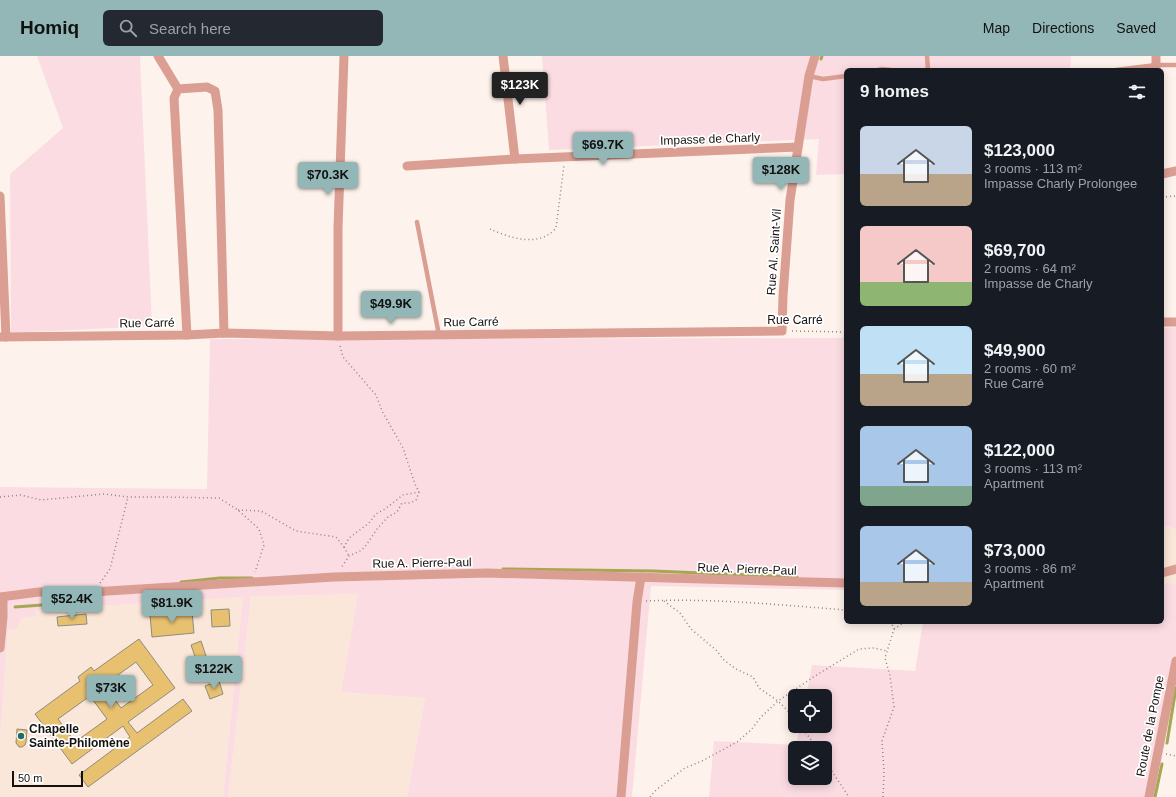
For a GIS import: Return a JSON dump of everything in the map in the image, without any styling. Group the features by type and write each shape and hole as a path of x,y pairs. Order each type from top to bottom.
{"street":[{"path":"158,56 178,89"},
{"path":"338,336 338,228 344,56"},
{"path":"503,56 515,159"},
{"name":"Rue Al. Saint-Vil","path":"782,331 790,200 809,76 815,56"},
{"path":"178,89 207,87 215,90 218,110 224,333"},
{"path":"178,89 174,98 187,335"},
{"name":"Impasse de Charly","path":"407,166 515,159 798,147"},
{"path":"1164,174 1176,171"},
{"path":"0,196 3,337"},
{"path":"1164,322 1176,322"},
{"name":"Rue Carré","path":"3,337 187,335 224,333 338,336 782,331"},
{"path":"1164,572 1176,569"},
{"name":"Rue A. Pierre-Paul","path":"1,597 39,592 92,592 334,577 487,573 844,583"},
{"path":"621,797 640,577"},
{"path":"0,648 3,617 1,597"},
{"name":"Route de la Pompe","path":"1149,797 1176,661"}],"lane":[{"path":"927,56 928,68"},
{"path":"1129,68 1156,64 1176,65"},
{"path":"809,76 823,78 844,76"},
{"path":"417,222 439,335"}],"path":[{"path":"490,228 506,236 517,239 542,238 551,234 556,228 565,157"},
{"path":"1164,197 1176,196"},
{"name":"Rue Carré","path":"782,331 844,332"},
{"path":"334,577 349,556 362,550 377,529 388,517 397,512 402,504 410,503 416,500 418,492 403,448 382,411 376,395 343,357 338,336"},
{"path":"344,547 349,538 369,523 376,514 403,495 418,492"},
{"path":"0,497 21,495 40,500 104,494 128,497 219,498 238,510 259,529 264,545 252,582"},
{"path":"92,592 110,569 128,497"},
{"path":"238,510 261,511 296,531 336,537 349,556"},
{"path":"663,601 680,613 691,629 716,650 724,660 736,669 753,677 760,688 778,701 788,711"},
{"path":"637,602 663,601 761,603 844,610"},
{"path":"892,624 894,629"},
{"path":"882,797 884,772 882,741 894,707 890,676 885,658 894,629 901,624"},
{"path":"650,797 656,790 685,768 702,761 737,742 751,730 760,717 778,701 815,676 859,649 874,648 887,651"},
{"path":"832,772 849,797"}],"shaded area":[{"path":"37,56 140,56 152,326 11,333 10,174 63,128"},
{"path":"542,56 1071,56 1070,68 844,68 844,174 816,175 819,139 549,150"},
{"path":"1176,327 1176,529 1164,526 1164,328"},
{"path":"844,330 844,590 651,586 632,797 407,797 425,698 341,692 358,594 251,596 228,797 223,797 243,597 36,610 36,616 22,618 17,629 8,630 0,739 0,487 207,489 210,339 843,338"},
{"path":"1164,526 1176,529 1176,583 1164,585"},
{"path":"1176,583 1176,683 1155,797 709,797 714,741 788,745 788,785 832,785 832,741 797,741 799,733 832,733 832,689 807,689 812,665 915,671 923,624 1164,624 1164,585"},
{"path":"358,594 341,692 425,698 407,797 228,797 251,595"},
{"path":"243,597 223,797 0,797 0,739 8,630 17,629 22,618 36,616 36,610"}],"building":[{"path":"229,609 230,626 212,627 211,610"},
{"path":"192,611 194,633 152,637 150,615"},
{"path":"86,614 87,624 58,626 57,617"},
{"path":"139,639 175,688 128,722 137,733 183,699 192,711 88,787 79,775 130,737 123,726 72,764 35,714 80,681 78,677 91,667 94,671","holes":["136,662 153,685 121,708 104,685","90,696 107,719 75,742 58,719"]},
{"path":"201,641 211,671 201,674 191,645"},
{"path":"219,681 223,694 210,699 205,686"},
{"name":"Chapelle Sainte-Philomène","path":"17,729 27,730 26,742 22,747 19,747 16,743"}],"waterway":[{"path":"503,569 653,571 797,577"},
{"path":"181,582 220,578 252,578"},
{"path":"15,607 42,605"},
{"path":"1167,743 1176,688"},
{"path":"1155,797 1162,764"}],"place":[{"name":"Chapelle Sainte-Philomène","path":"21,736"}]}
